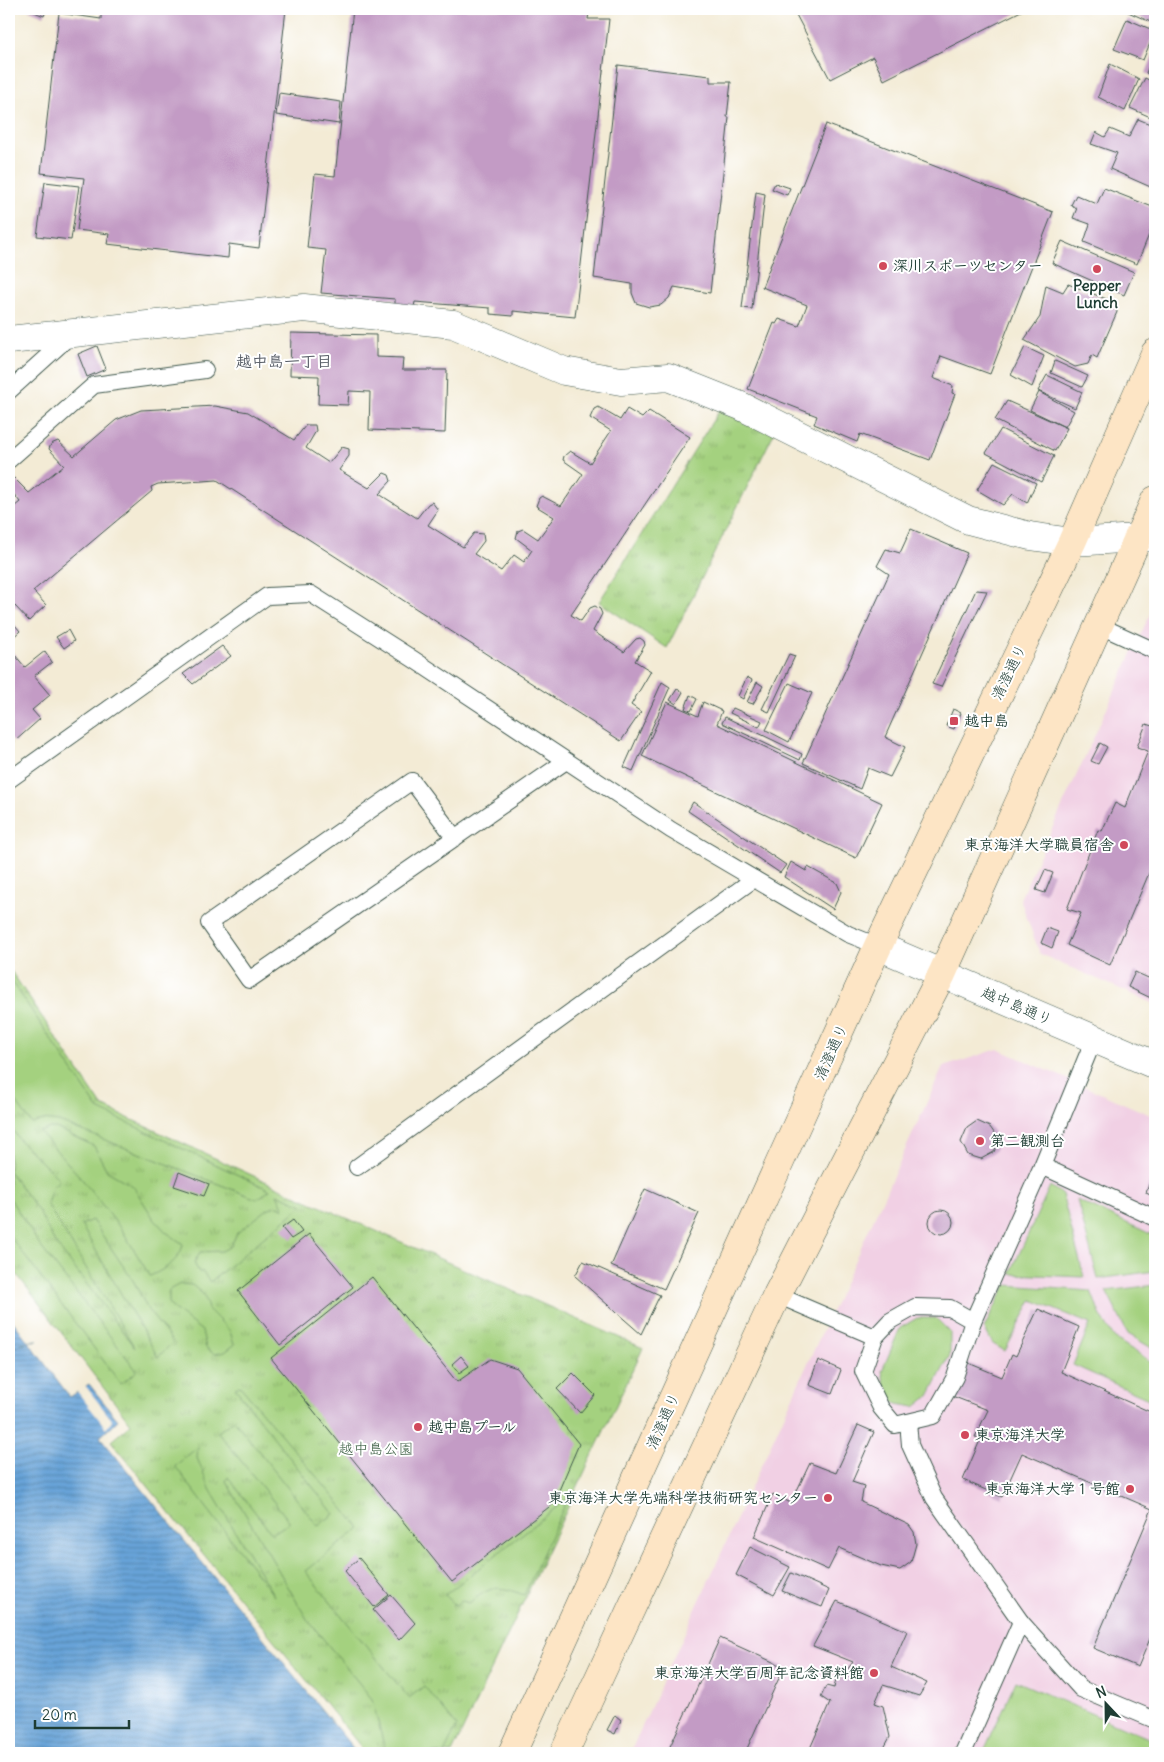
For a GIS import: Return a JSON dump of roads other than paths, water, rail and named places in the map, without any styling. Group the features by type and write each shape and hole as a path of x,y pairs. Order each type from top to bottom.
{"main road":[{"name":"清澄通り","path":"512,1753 878,946 1072,542 1155,353"},
{"path":"564,1753 777,1295 942,974 1098,625 1146,538 1155,500"}],"street":[{"path":"9,340 304,308 453,324 564,371 621,381 668,376 741,406 968,520 1030,536 1072,542 1146,538"},
{"name":"越中島通り","path":"878,946 1155,1065"}],"lane":[{"path":"9,392 72,334"},
{"path":"9,460 94,385 205,370"},
{"path":"9,780 267,596 311,594 671,830 848,934 878,946"},
{"path":"1098,625 1155,651"},
{"path":"455,838 412,781 209,923 249,980 455,838 566,760"},
{"path":"357,1167 754,879"},
{"path":"974,1321 950,1308 915,1307 890,1321 874,1337 863,1371 881,1408 895,1425 933,1416 955,1377 974,1321 1042,1166 1094,1039"},
{"path":"1042,1166 1155,1218"},
{"path":"777,1295 874,1337"},
{"path":"908,1422 910,1445 934,1498 1021,1622 1081,1689 1155,1719"},
{"path":"963,1753 1021,1622"}],"water":[{"path":"9,1316 70,1397 89,1384 118,1420 100,1437 357,1753 9,1753"}],"place":[{"name":"深川スポーツセンター","path":"883,266"},
{"name":"Pepper Lunch","path":"1097,269"},
{"name":"越中島","path":"954,721"},
{"name":"東京海洋大学職員宿舎","path":"1124,845"},
{"name":"第二観測台","path":"980,1141"},
{"name":"越中島プール","path":"418,1427"},
{"name":"東京海洋大学","path":"965,1435"},
{"name":"東京海洋大学１号館","path":"1130,1489"},
{"name":"東京海洋大学先端科学技術研究センター","path":"828,1498"},
{"name":"東京海洋大学百周年記念資料館","path":"874,1673"}],"district":[{"name":"越中島一丁目","path":"284,361"}],"park label":[{"name":"越中島公園","path":"376,1449"}]}
